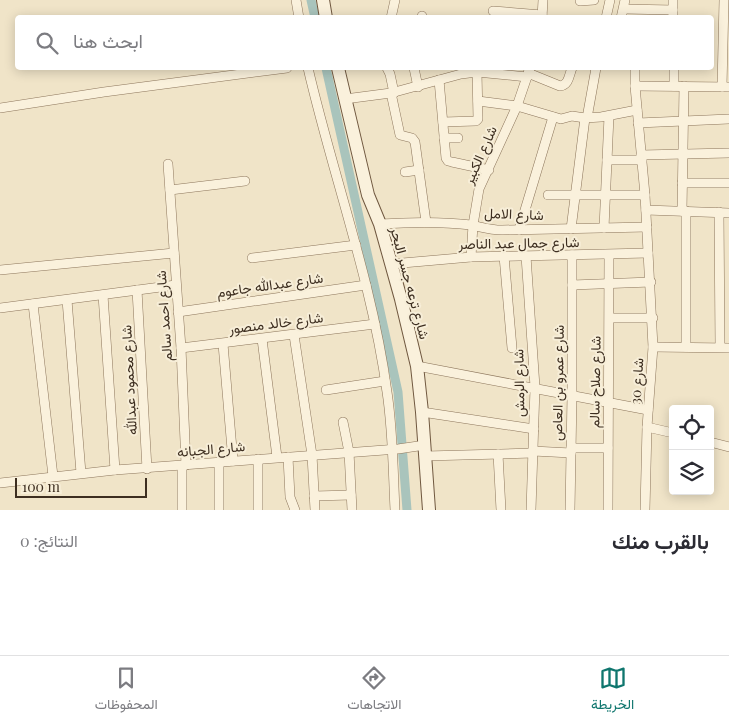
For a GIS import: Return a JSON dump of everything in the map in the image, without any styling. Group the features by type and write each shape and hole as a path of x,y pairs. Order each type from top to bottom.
{"street":[{"path":"296,0 298,15"},
{"path":"323,0 326,15"},
{"path":"392,15 395,0"},
{"path":"542,15 543,0"},
{"path":"580,1 594,0"},
{"path":"607,15 610,0"},
{"path":"623,9 673,14 673,0"},
{"path":"635,86 726,87 724,0"},
{"path":"493,10 534,15"},
{"path":"0,108 114,90 271,70"},
{"path":"308,70 321,122 356,245 375,324 395,449 395,510"},
{"name":"شارع ترعه جسر البحر","path":"338,70 368,195 380,224 416,366 422,412 422,449 430,510"},
{"path":"388,70 390,74 396,136 412,138 414,140 426,222"},
{"path":"414,70 418,87"},
{"path":"345,99 392,93 476,72 528,72 560,86 566,84 570,70"},
{"path":"570,229 586,118 596,70"},
{"name":"شارع 30","path":"635,70 651,282 653,347 647,427 645,510"},
{"path":"674,70 674,86"},
{"path":"443,122 476,121 478,117 478,102 476,72"},
{"name":"شارع الكبير","path":"472,257 476,202 517,106 528,72"},
{"path":"439,80 445,154 448,161 489,170"},
{"path":"684,86 682,183 686,347"},
{"path":"478,102 517,106 561,119 572,116 586,118 608,116 637,110"},
{"path":"604,228 608,116"},
{"path":"519,230 553,117"},
{"path":"638,122 729,119"},
{"path":"444,138 458,138"},
{"path":"607,160 683,154 729,153"},
{"name":"شارع احمد سالم","path":"168,164 180,348 184,465 182,510"},
{"path":"405,172 419,170"},
{"path":"170,190 245,181"},
{"path":"682,183 729,183"},
{"path":"548,195 645,195"},
{"path":"646,210 729,213"},
{"path":"653,347 724,348 719,212"},
{"name":"شارع الامل","path":"380,224 426,222 473,225 491,230 647,227"},
{"path":"252,258 356,245"},
{"path":"0,270 174,253"},
{"name":"شارع جمال عبد الناصر","path":"391,264 472,257 648,253"},
{"name":"شارع عمرو بن العاص","path":"570,510 572,255"},
{"name":"شارع صلاح سالم","path":"608,510 609,255"},
{"path":"504,256 512,348"},
{"name":"شارع الرمش","path":"526,256 535,387 532,510"},
{"path":"572,285 651,282"},
{"name":"شارع عبدالله جاعوم","path":"178,312 366,284"},
{"path":"0,308 176,286"},
{"name":"شارع محمود عبدالله","path":"137,290 147,468"},
{"path":"103,295 115,470"},
{"path":"67,300 81,473"},
{"path":"33,304 53,476"},
{"path":"610,318 652,318"},
{"name":"شارع خالد منصور","path":"180,348 294,336 375,324"},
{"path":"294,336 312,455 315,510"},
{"path":"262,339 276,457"},
{"path":"223,344 233,461"},
{"path":"416,366 535,387 648,410"},
{"path":"326,390 385,381"},
{"path":"422,412 534,429"},
{"path":"343,422 349,452 352,510"},
{"path":"647,427 669,432"},
{"path":"714,443 729,447"},
{"name":"شارع الجبانه","path":"0,483 115,470 395,449 498,454 608,448"},
{"path":"498,454 501,510"},
{"path":"288,456 290,498 295,510"},
{"path":"258,459 258,510"},
{"path":"219,462 219,510"},
{"path":"314,496 351,495"}],"waterway":[{"path":"311,0 314,15"},
{"path":"326,70 398,392 407,510"}]}
